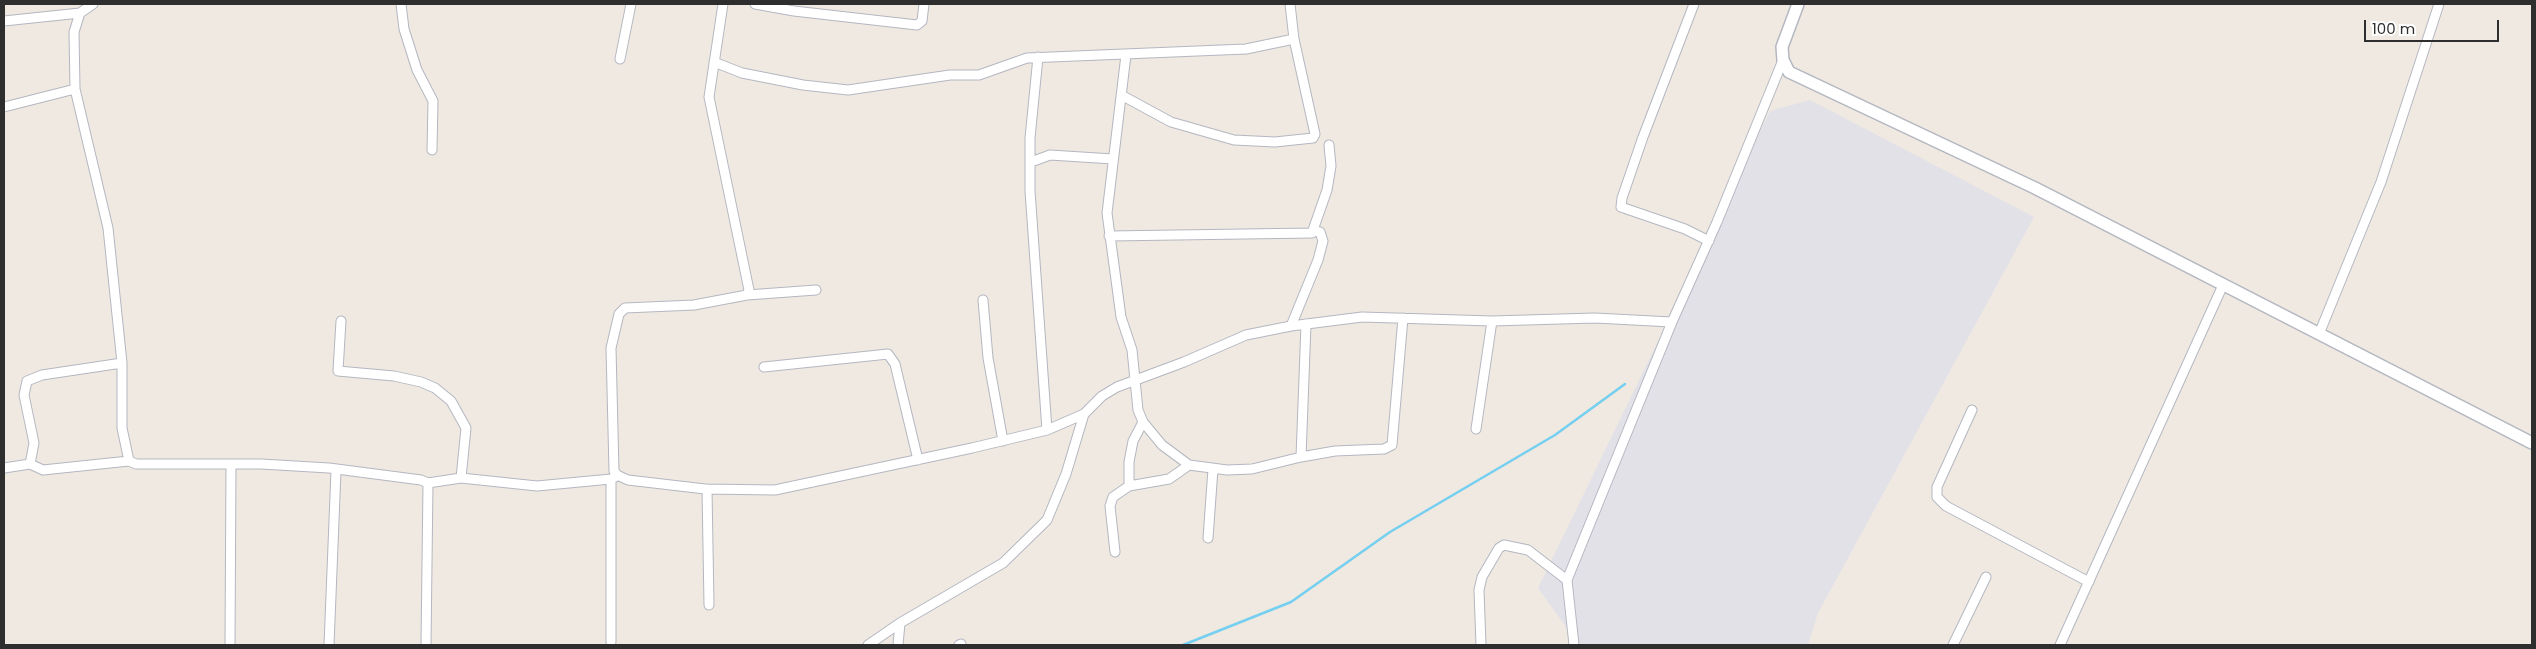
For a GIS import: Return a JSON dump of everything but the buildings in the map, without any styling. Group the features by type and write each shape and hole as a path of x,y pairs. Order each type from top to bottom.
{"street":[{"path":"4,21 80,13 93,4"},
{"path":"401,4 404,29 417,70 432,101 432,150"},
{"path":"620,59 631,4"},
{"path":"723,4 709,98 749,290 747,295"},
{"path":"755,4 794,11 917,25 922,20 924,4"},
{"path":"1122,96 1171,122 1234,140 1275,142 1313,138 1315,134 1294,39 1290,4"},
{"path":"1694,4 1643,137 1622,198 1621,208 1685,229 1709,241"},
{"path":"1798,4 1782,47 1783,60 1789,72 2035,188 2532,444"},
{"path":"2318,334 2381,182 2439,4"},
{"path":"80,13 74,32 75,89 107,220 122,363 122,428 129,461"},
{"path":"714,62 742,73 803,86 848,90 950,75 979,75 1028,58 1246,49 1294,39"},
{"path":"1126,55 1107,213 1109,236 1122,316 1132,350 1138,410 1143,422 1162,445 1189,465 1213,469 1252,469 1335,451 1384,449 1392,446 1404,318"},
{"path":"1038,57 1030,138 1030,191 1047,430"},
{"path":"1574,645 1567,580 1672,322 1709,241 1783,60"},
{"path":"4,106 75,89"},
{"path":"1314,231 1327,190 1331,166 1329,145"},
{"path":"1031,162 1050,156 1113,159"},
{"path":"1109,236 1227,236 1320,232 1323,236 1323,241 1318,260 1292,326"},
{"path":"2060,645 2224,285"},
{"path":"611,642 614,471 611,348 619,314 625,308 694,305 747,295 816,290"},
{"path":"983,300 988,358 1003,441"},
{"path":"4,468 30,464 43,470 129,461 136,464 271,464 421,480 428,483 461,478 538,486 614,477 707,489 775,490 918,460 1047,430 1084,414 1102,396 1117,387 1246,335 1292,326 1362,317 1492,321 1595,318 1672,322"},
{"path":"341,321 338,371 394,376 421,382 435,388 451,401 466,428 461,478"},
{"path":"1476,429 1492,321"},
{"path":"1301,457 1306,324"},
{"path":"764,366 888,354 895,364 918,460"},
{"path":"30,464 34,443 24,395 27,381 42,374 122,363"},
{"path":"1972,410 1937,487 1937,497 1946,506 2089,582"},
{"path":"868,645 900,623 1003,562 1046,520 1066,474 1084,414"},
{"path":"1129,486 1129,462 1133,441 1143,422"},
{"path":"230,645 232,464"},
{"path":"1115,552 1110,506 1116,493 1129,486 1169,479 1189,465"},
{"path":"1208,538 1213,469"},
{"path":"328,645 336,471"},
{"path":"426,645 428,483"},
{"path":"707,489 709,605"},
{"path":"1481,645 1478,590 1482,577 1499,548 1504,545 1528,550 1567,580"},
{"path":"1953,645 1986,577"},
{"path":"898,645 900,623"}],"shaded area":[{"path":"1810,100 2034,217 1818,613 1808,645 1579,645 1538,588 1770,111"}],"waterway":[{"path":"1183,645 1291,602 1390,532 1555,435 1625,384"}]}
